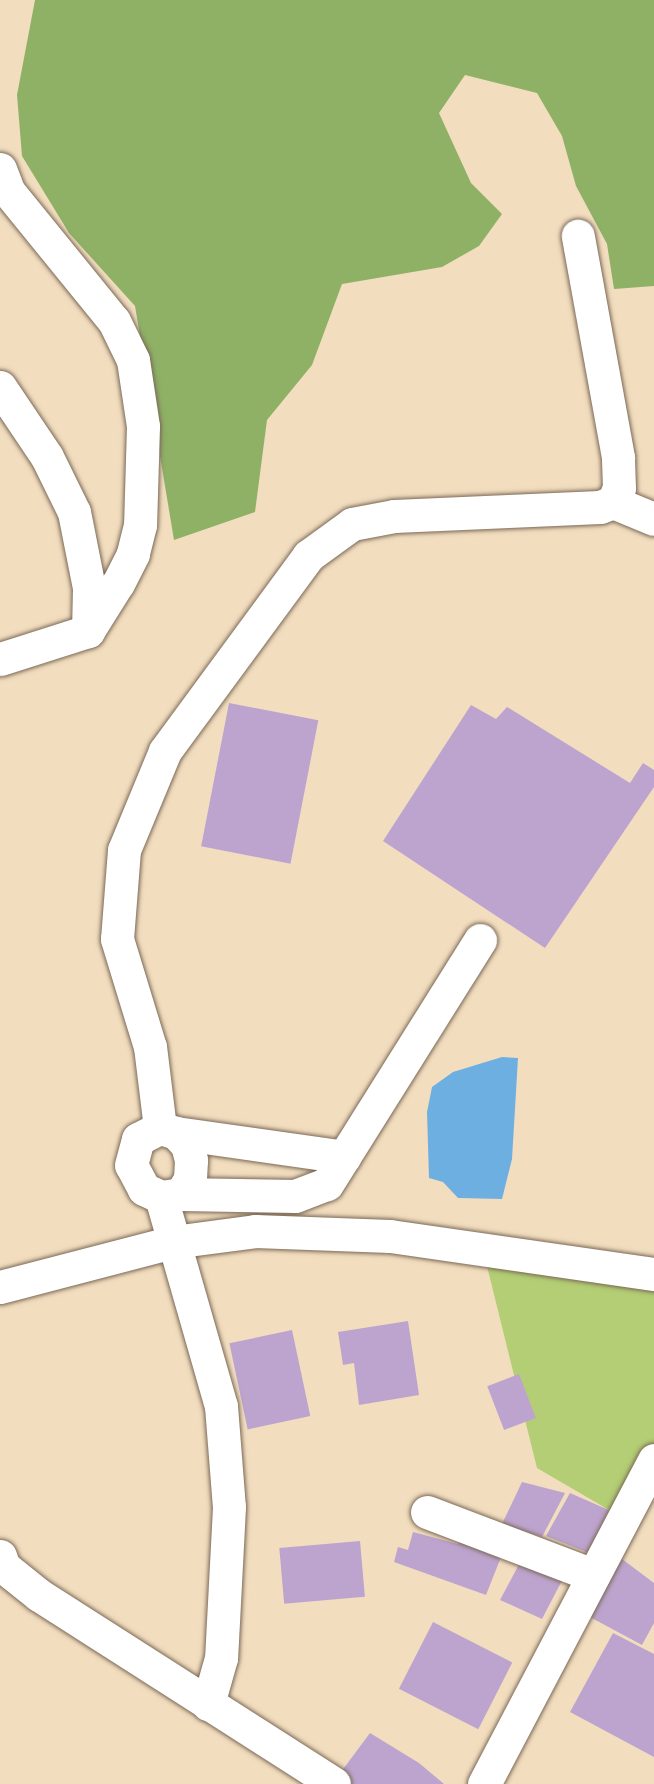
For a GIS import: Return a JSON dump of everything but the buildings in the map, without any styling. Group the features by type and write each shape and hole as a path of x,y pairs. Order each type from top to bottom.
{"street":[{"path":"0,169 9,192 114,321 133,360 143,426 139,526 133,554 88,631 0,659"},
{"path":"171,1196 190,1179 191,1160 187,1145 168,1130 150,1047 117,939 124,850 165,751 308,556 352,524 394,516 600,507 613,502 620,488 618,457 579,236"},
{"path":"0,387 47,457 74,512 89,588 88,631"},
{"path":"613,502 654,519"},
{"path":"344,1157 168,1130 138,1139 131,1165 144,1189 171,1196 295,1196 327,1184 344,1157 480,940"},
{"path":"171,1196 173,1242 221,1406 229,1507 222,1658 208,1704"},
{"path":"0,1287 173,1242 255,1231 337,1231 482,1246 654,1274"},
{"path":"484,1784 654,1460"},
{"path":"427,1512 593,1575"},
{"path":"0,1556 4,1567 39,1595 334,1784"}],"green space":[{"path":"35,0 654,0 654,286 614,289 607,244 576,186 562,136 537,93 465,75 439,113 471,183 502,214 479,246 442,267 342,284 312,365 267,420 255,512 174,540 135,306 69,233 22,156 17,95"},
{"path":"482,1246 654,1274 654,1453 621,1517 537,1468"}],"water":[{"path":"502,1057 518,1058 512,1159 502,1199 458,1198 443,1182 429,1178 427,1112 432,1087 453,1072"}]}
